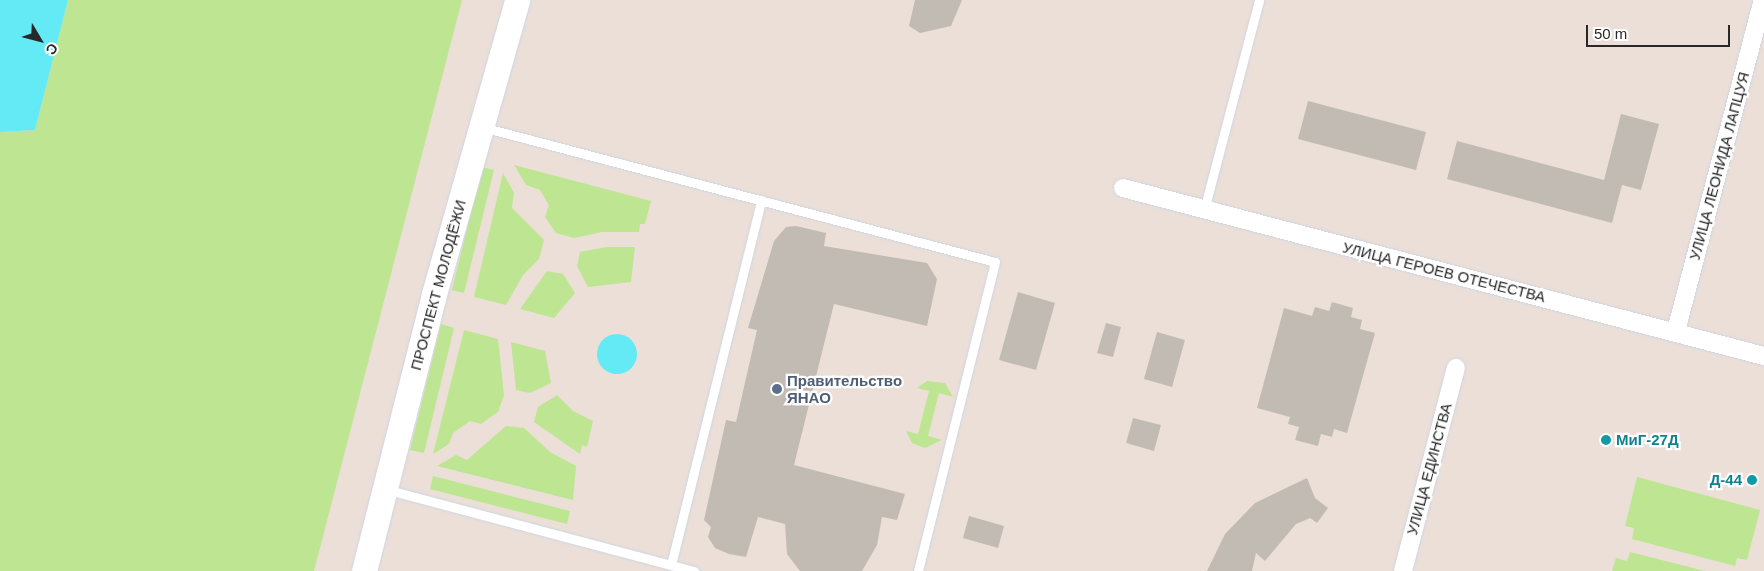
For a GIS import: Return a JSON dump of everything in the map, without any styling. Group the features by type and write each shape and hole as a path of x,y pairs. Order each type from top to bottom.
{"street":[{"name":"ПРОСПЕКТ МОЛОДЁЖИ","path":"364,571 516,0"},
{"name":"УЛИЦА ЛЕОНИДА ЛАПЦУЯ","path":"1676,332 1762,0"},
{"name":"УЛИЦА ГЕРОЕВ ОТЕЧЕСТВА","path":"1124,188 1764,356"},
{"name":"УЛИЦА ЕДИНСТВА","path":"1403,571 1456,368"}],"lane":[{"path":"1204,210 1259,0"},
{"path":"482,126 995,262 918,571"},
{"path":"672,565 761,200"},
{"path":"385,489 694,571"}],"green space":[{"path":"68,0 462,0 314,571 0,571 0,132 35,130"},
{"path":"514,165 651,201 645,224 640,224 639,232 602,232 574,238 556,233 545,217 549,205 540,190 526,185"},
{"path":"482,167 494,170 464,293 452,290"},
{"path":"503,173 514,193 512,208 544,240 539,259 523,275 506,305 474,297"},
{"path":"607,247 635,247 631,282 588,287 577,266 580,252"},
{"path":"547,271 563,274 575,293 554,318 520,309"},
{"path":"441,324 454,328 424,453 410,450"},
{"path":"464,330 498,339 504,395 498,412 481,424 470,421 453,433 449,444 433,454"},
{"path":"511,342 545,351 551,383 530,393 516,390"},
{"path":"927,381 945,383 953,397 939,393 928,436 942,440 925,448 912,443 906,431 918,434 929,391 917,388"},
{"path":"557,395 573,411 593,421 587,447 582,445 580,454 534,422 538,407"},
{"path":"506,426 524,428 550,452 576,466 573,500 437,466 456,455 467,460"},
{"path":"433,476 570,511 567,524 430,489"},
{"path":"1637,477 1760,510 1747,560 1737,558 1735,566 1632,539 1634,528 1625,526"},
{"path":"1630,552 1705,571 1612,571 1616,558 1627,561"}],"water":[{"path":"0,0 68,0 35,130 0,132"},
{"path":"617,334 631,340 637,354 631,368 617,374 603,368 597,354 603,340"}],"building":[{"path":"915,0 962,0 951,26 920,33 909,26"},
{"path":"1308,101 1426,132 1416,170 1298,139"},
{"path":"1621,114 1659,124 1641,190 1622,185 1612,223 1447,179 1457,141 1604,180"},
{"path":"796,226 826,233 824,246 927,263 937,279 927,326 834,304 794,465 905,494 897,520 882,517 877,545 862,571 800,571 787,554 785,524 758,517 746,557 729,554 715,548 708,537 711,527 704,520 726,420 736,422 757,330 748,328 774,241 786,227"},
{"path":"1018,292 1055,303 1036,370 999,360"},
{"path":"1332,302 1353,308 1351,317 1362,320 1360,329 1375,333 1347,433 1334,429 1332,437 1321,434 1318,446 1295,440 1299,427 1288,424 1290,417 1257,408 1284,308 1312,316 1315,307 1329,311"},
{"path":"1106,323 1121,327 1113,357 1097,353"},
{"path":"1157,332 1185,340 1172,387 1144,379"},
{"path":"1133,418 1161,425 1154,451 1126,443"},
{"path":"1307,478 1315,498 1328,508 1317,523 1310,518 1296,524 1265,561 1256,553 1252,571 1207,571 1225,534 1255,503"},
{"path":"969,516 1004,526 998,548 963,538"}],"place":[{"name":"Правительство ЯНАО","path":"777,389"},
{"name":"МиГ-27Д","path":"1606,440"},
{"name":"Д-44","path":"1752,480"}]}
